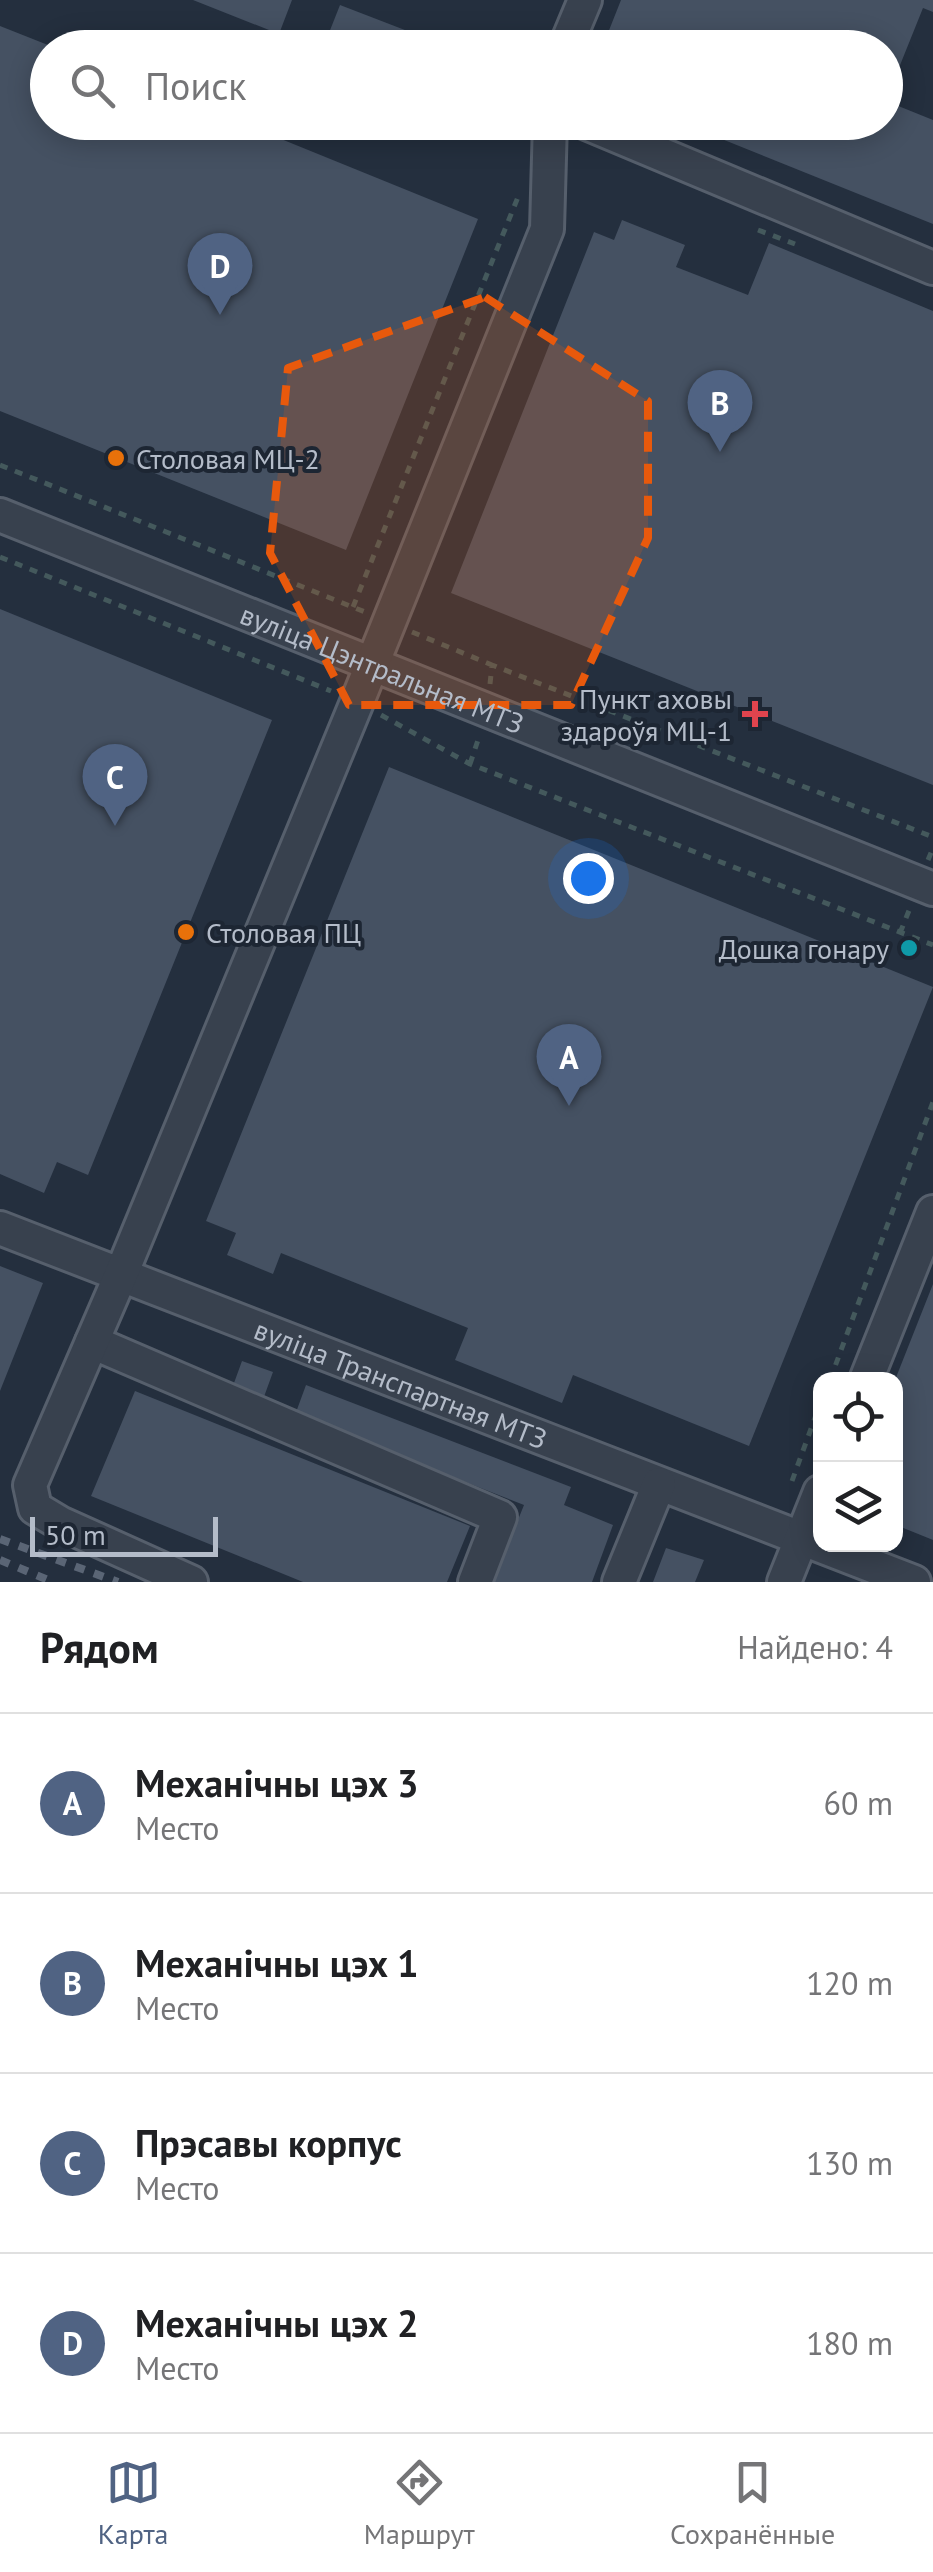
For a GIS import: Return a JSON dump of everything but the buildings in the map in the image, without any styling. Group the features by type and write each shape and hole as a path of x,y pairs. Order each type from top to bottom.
{"lane":[{"path":"572,30 585,0"},
{"path":"191,1582 35,1508 30,1485 372,666 546,228 549,140"},
{"path":"627,140 933,268"},
{"name":"вуліца Цэнтральная МТЗ","path":"0,515 933,889"},
{"path":"869,1372 933,1212"},
{"name":"вуліца Транспартная МТЗ","path":"0,1228 914,1582"},
{"path":"92,1342 500,1518 475,1582"},
{"path":"620,1582 659,1484"},
{"path":"784,1582 813,1510"}],"path":[{"path":"354,607 518,197"},
{"path":"0,464 492,665 933,837"},
{"path":"0,556 357,702 470,764 933,945"},
{"path":"470,764 487,710 492,665"},
{"path":"833,1372 933,1102"}],"highlighted area":[{"path":"485,297 648,401 648,538 571,705 349,705 270,553 288,368"}],"railway":[{"path":"0,1539 118,1582"},
{"path":"0,1560 53,1582"}],"place":[{"name":"Механічны цэх 2","path":"220,315"},
{"name":"Механічны цэх 1","path":"720,452"},
{"name":"Столовая МЦ-2","path":"116,458"},
{"name":"Пункт аховы здароўя МЦ-1","path":"755,714"},
{"name":"Прэсавы корпус","path":"115,826"},
{"name":"Столовая ПЦ","path":"186,932"},
{"name":"Дошка гонару","path":"909,948"},
{"name":"Механічны цэх 3","path":"569,1106"}]}
